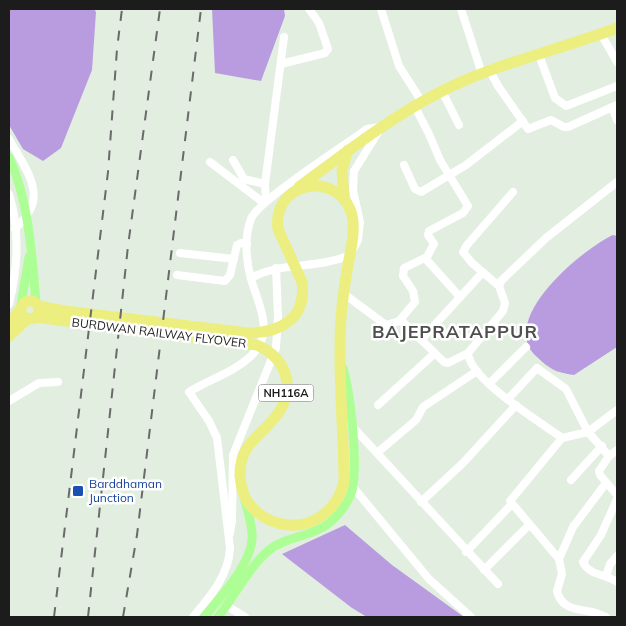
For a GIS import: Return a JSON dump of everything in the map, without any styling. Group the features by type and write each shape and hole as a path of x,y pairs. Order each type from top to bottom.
{"highway":[{"path":"293,192 348,150 418,104 442,91 486,72 617,28"},
{"path":"344,199 342,170 348,150"},
{"path":"242,491 248,502 264,518 284,525 306,524 329,511 342,491 344,482 340,332 353,224 350,209 344,199 336,192 323,187 308,186 293,192"},
{"name":"BURDWAN RAILWAY FLYOVER","path":"30,310 65,312 247,333 269,332 279,328 294,316 300,306 303,291 298,271 282,239 277,220 282,204 293,192"},
{"path":"9,325 30,310"},
{"path":"9,336 30,310"},
{"name":"BURDWAN RAILWAY FLYOVER","path":"30,310 257,345 275,355 286,372 286,394 275,416 255,436 244,451 240,471 242,491"}],"main road":[{"path":"9,157 25,214 30,252 30,310"},
{"path":"30,252 33,262 30,310"},
{"path":"218,617 264,555 284,542 325,526 341,510 353,487 348,387 340,358"},
{"name":"BURDWAN RAILWAY FLYOVER","path":"204,617 241,568 251,548 252,535 242,491"}],"street":[{"path":"281,64 325,52 328,49 319,22 309,9"},
{"path":"344,294 386,325 399,320 415,302 416,296 402,271 430,254 434,244 428,235 429,231 467,210 468,206 448,176 418,104 399,66 381,9"},
{"path":"461,9 486,72 530,129 551,120 564,127 568,127 615,106 617,120"},
{"path":"601,34 617,62"},
{"path":"265,202 265,184 284,36"},
{"path":"539,55 556,98 566,106 617,86"},
{"path":"442,91 459,125"},
{"path":"404,165 417,191 448,176 475,159 492,144 501,140 522,121"},
{"path":"229,538 217,438 209,421 189,392 231,372 252,355 261,343 265,328 264,315 251,278 247,244 251,218 265,202 367,129 383,127"},
{"path":"251,278 265,270 315,266 350,255 358,240 360,222 353,190 354,171 383,127"},
{"path":"9,139 28,175 33,193 30,209 15,229"},
{"path":"233,160 244,179 265,184"},
{"path":"210,162 265,202"},
{"path":"499,286 528,254 617,182"},
{"path":"399,320 404,322 434,354 448,363 468,353 503,311 505,303 499,286 464,256 464,249 513,192"},
{"path":"9,194 15,229 16,273 9,302"},
{"path":"177,275 225,281 230,275 237,245 241,243 247,244"},
{"path":"180,253 234,259"},
{"path":"425,258 460,297"},
{"path":"193,617 217,585 228,565 232,521 233,455 276,348 278,316 276,268"},
{"path":"421,340 483,272"},
{"path":"489,384 526,347"},
{"path":"468,353 468,360 489,384 562,438"},
{"path":"378,405 434,354"},
{"path":"508,399 539,368 566,389 588,432 609,456"},
{"path":"377,453 416,420 423,407 477,371"},
{"path":"9,401 39,383 58,382"},
{"path":"421,502 463,463 516,405"},
{"path":"606,617 600,614 573,614 562,602 557,591 562,574 559,559 511,505 510,501 562,438 588,432 617,410"},
{"path":"351,425 466,552 498,584"},
{"path":"571,480 602,446"},
{"path":"617,450 609,456 599,471 617,497 601,534 583,562 585,567 610,576 617,582"},
{"path":"559,559 573,528 606,483"},
{"path":"353,487 429,579 471,617"},
{"path":"466,552 511,505"},
{"path":"484,570 528,525"},
{"path":"606,576 610,564 617,556"},
{"path":"226,606 245,617"}],"shaded area":[{"path":"9,9 94,9 96,12 92,70 61,148 43,161 23,149 9,125"},
{"path":"212,9 284,9 285,16 261,81 215,73"},
{"path":"613,235 617,236 617,347 574,375 554,370 537,357 527,342 527,325 535,307 548,288 564,271 582,255"},
{"path":"345,525 392,565 464,617 367,617 352,608 282,554"}],"railway":[{"path":"54,617 108,172 117,49 122,9"},
{"path":"88,617 128,246 160,9"},
{"path":"123,617 137,535 201,9"}],"place":[{"name":"Barddhaman Junction","path":"78,491"}],"district":[{"name":"BAJEPRATAPPUR","path":"455,332"}]}
